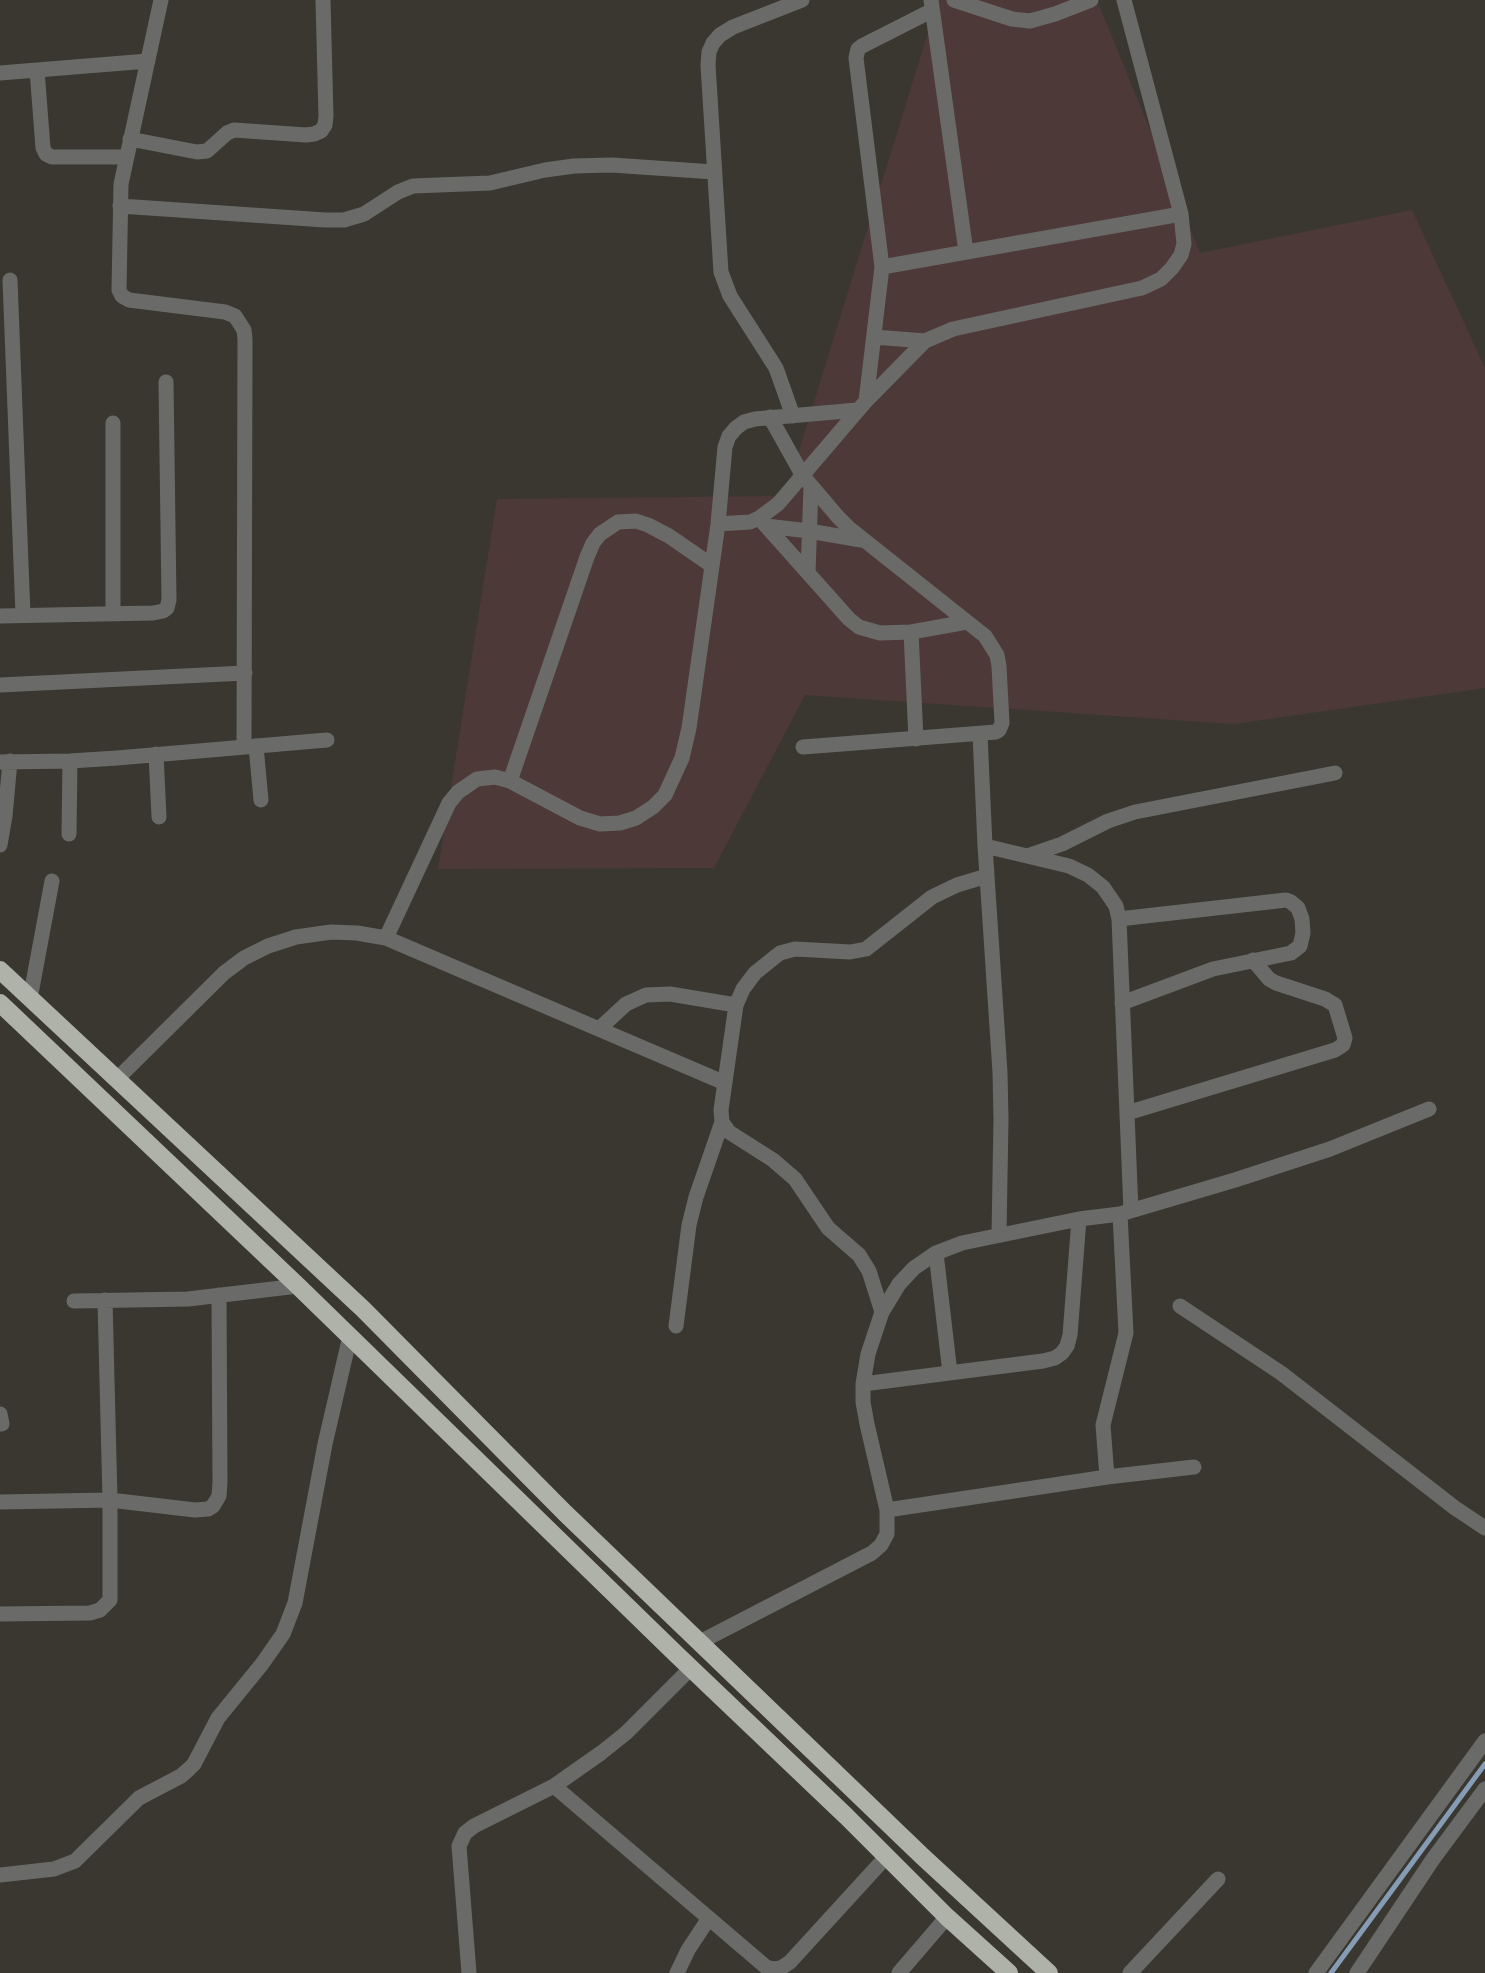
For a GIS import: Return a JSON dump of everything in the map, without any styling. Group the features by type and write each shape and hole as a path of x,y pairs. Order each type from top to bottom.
{"highway":[{"path":"0,970 363,1309 565,1513 922,1856 1049,1973"},
{"path":"0,1003 350,1336 846,1816 947,1917 1009,1973"}],"street":[{"path":"161,0 126,157 120,206 118,285 122,297 129,300 225,312 235,316 243,330 245,339 245,673 250,746 261,801"},
{"path":"130,139 198,152 207,151 226,133 234,130 306,135 321,131 325,126 326,116 323,0"},
{"path":"792,416 776,368 724,283 718,256 708,65 709,52 720,35 733,27 802,0"},
{"path":"954,0 1012,19 1030,21 1090,0"},
{"path":"762,522 778,504 807,481 862,406 925,341 953,329 1142,288 1161,279 1172,268 1181,255 1184,244 1180,214 1125,0"},
{"path":"862,406 874,337 882,267 856,53 862,46 931,6 966,252"},
{"path":"0,73 148,61"},
{"path":"37,70 43,148 46,154 52,157 126,157"},
{"path":"120,206 344,220 364,214 398,192 413,186 490,183 545,170 574,166 612,165 714,172"},
{"path":"882,267 1180,214"},
{"path":"10,280 7,371 23,615"},
{"path":"874,337 925,341"},
{"path":"0,616 160,613 167,608 166,382"},
{"path":"386,938 449,803 458,792 477,779 495,777 510,781 580,818 600,824 620,823 636,818 653,807 665,795 682,758 689,728 718,524 725,447 729,436 744,422 862,406"},
{"path":"770,417 807,481 849,528 985,636 993,646 999,666 1001,727 996,732 803,747"},
{"path":"112,614 113,423"},
{"path":"807,481 808,573"},
{"path":"510,781 587,557 600,534 618,522 636,520 669,536 711,565"},
{"path":"762,522 849,620 859,627 880,633 911,632 967,622"},
{"path":"718,524 762,522 864,540"},
{"path":"911,632 916,739"},
{"path":"0,685 245,673"},
{"path":"980,734 1000,1072 999,1235"},
{"path":"0,845 5,816 5,762 70,760 327,740"},
{"path":"156,754 159,817"},
{"path":"69,834 70,760"},
{"path":"1026,856 1062,844 1108,821 1135,812 1335,773"},
{"path":"985,846 1069,866 1088,875 1111,897 1119,919 1127,1113 1126,1333 1103,1425 1107,1477"},
{"path":"676,1326 689,1225 696,1197 722,1122 721,1110 736,1005 743,989 755,973 780,953 795,949 850,952 866,949 932,897 957,885 987,876"},
{"path":"30,999 52,881"},
{"path":"1119,919 1278,901 1291,902 1298,908 1304,933 1300,946 1291,953 1213,969 1122,1003"},
{"path":"117,1079 224,973 244,958 268,946 296,937 331,932 357,933 386,938 725,1083"},
{"path":"1127,1113 1335,1050 1343,1045 1345,1038 1335,1005 1325,999 1276,983 1269,979 1253,960"},
{"path":"599,1029 626,1004 646,994 670,994 736,1005"},
{"path":"700,1642 872,1553 881,1545 887,1534 887,1510 867,1424 863,1384 868,1354 882,1312 899,1284 914,1268 936,1253 962,1243 1125,1212 1235,1180 1330,1149 1429,1109"},
{"path":"722,1122 729,1132 773,1160 790,1175 828,1228 859,1255 869,1271 882,1312"},
{"path":"863,1384 1043,1361 1055,1358 1062,1353 1070,1335 1079,1219"},
{"path":"936,1253 950,1373"},
{"path":"74,1301 188,1299 298,1286"},
{"path":"0,1502 110,1500 203,1510 213,1506 217,1502 220,1482 219,1295"},
{"path":"0,1614 90,1613 100,1610 110,1600 105,1300"},
{"path":"1180,1306 1281,1374 1455,1508 1485,1528"},
{"path":"0,1875 54,1869 75,1861 139,1798 181,1776 194,1764 218,1718 283,1634 295,1603 350,1336"},
{"path":"887,1510 1107,1477 1194,1467"},
{"path":"469,1973 459,1846 465,1833 474,1826 554,1786 602,1754 691,1668"},
{"path":"1316,1973 1485,1741"},
{"path":"554,1786 709,1918 766,1970 781,1968 789,1962 886,1857"},
{"path":"1357,1973 1433,1859 1485,1789"},
{"path":"1131,1973 1218,1879"},
{"path":"899,1973 947,1917"},
{"path":"677,1973 688,1950 709,1918"}],"shaded area":[{"path":"938,0 1097,0 1200,253 1412,210 1485,368 1485,688 1234,724 805,695 714,868 438,869 497,499 785,496"}],"waterway":[{"path":"1331,1973 1485,1764"}]}
